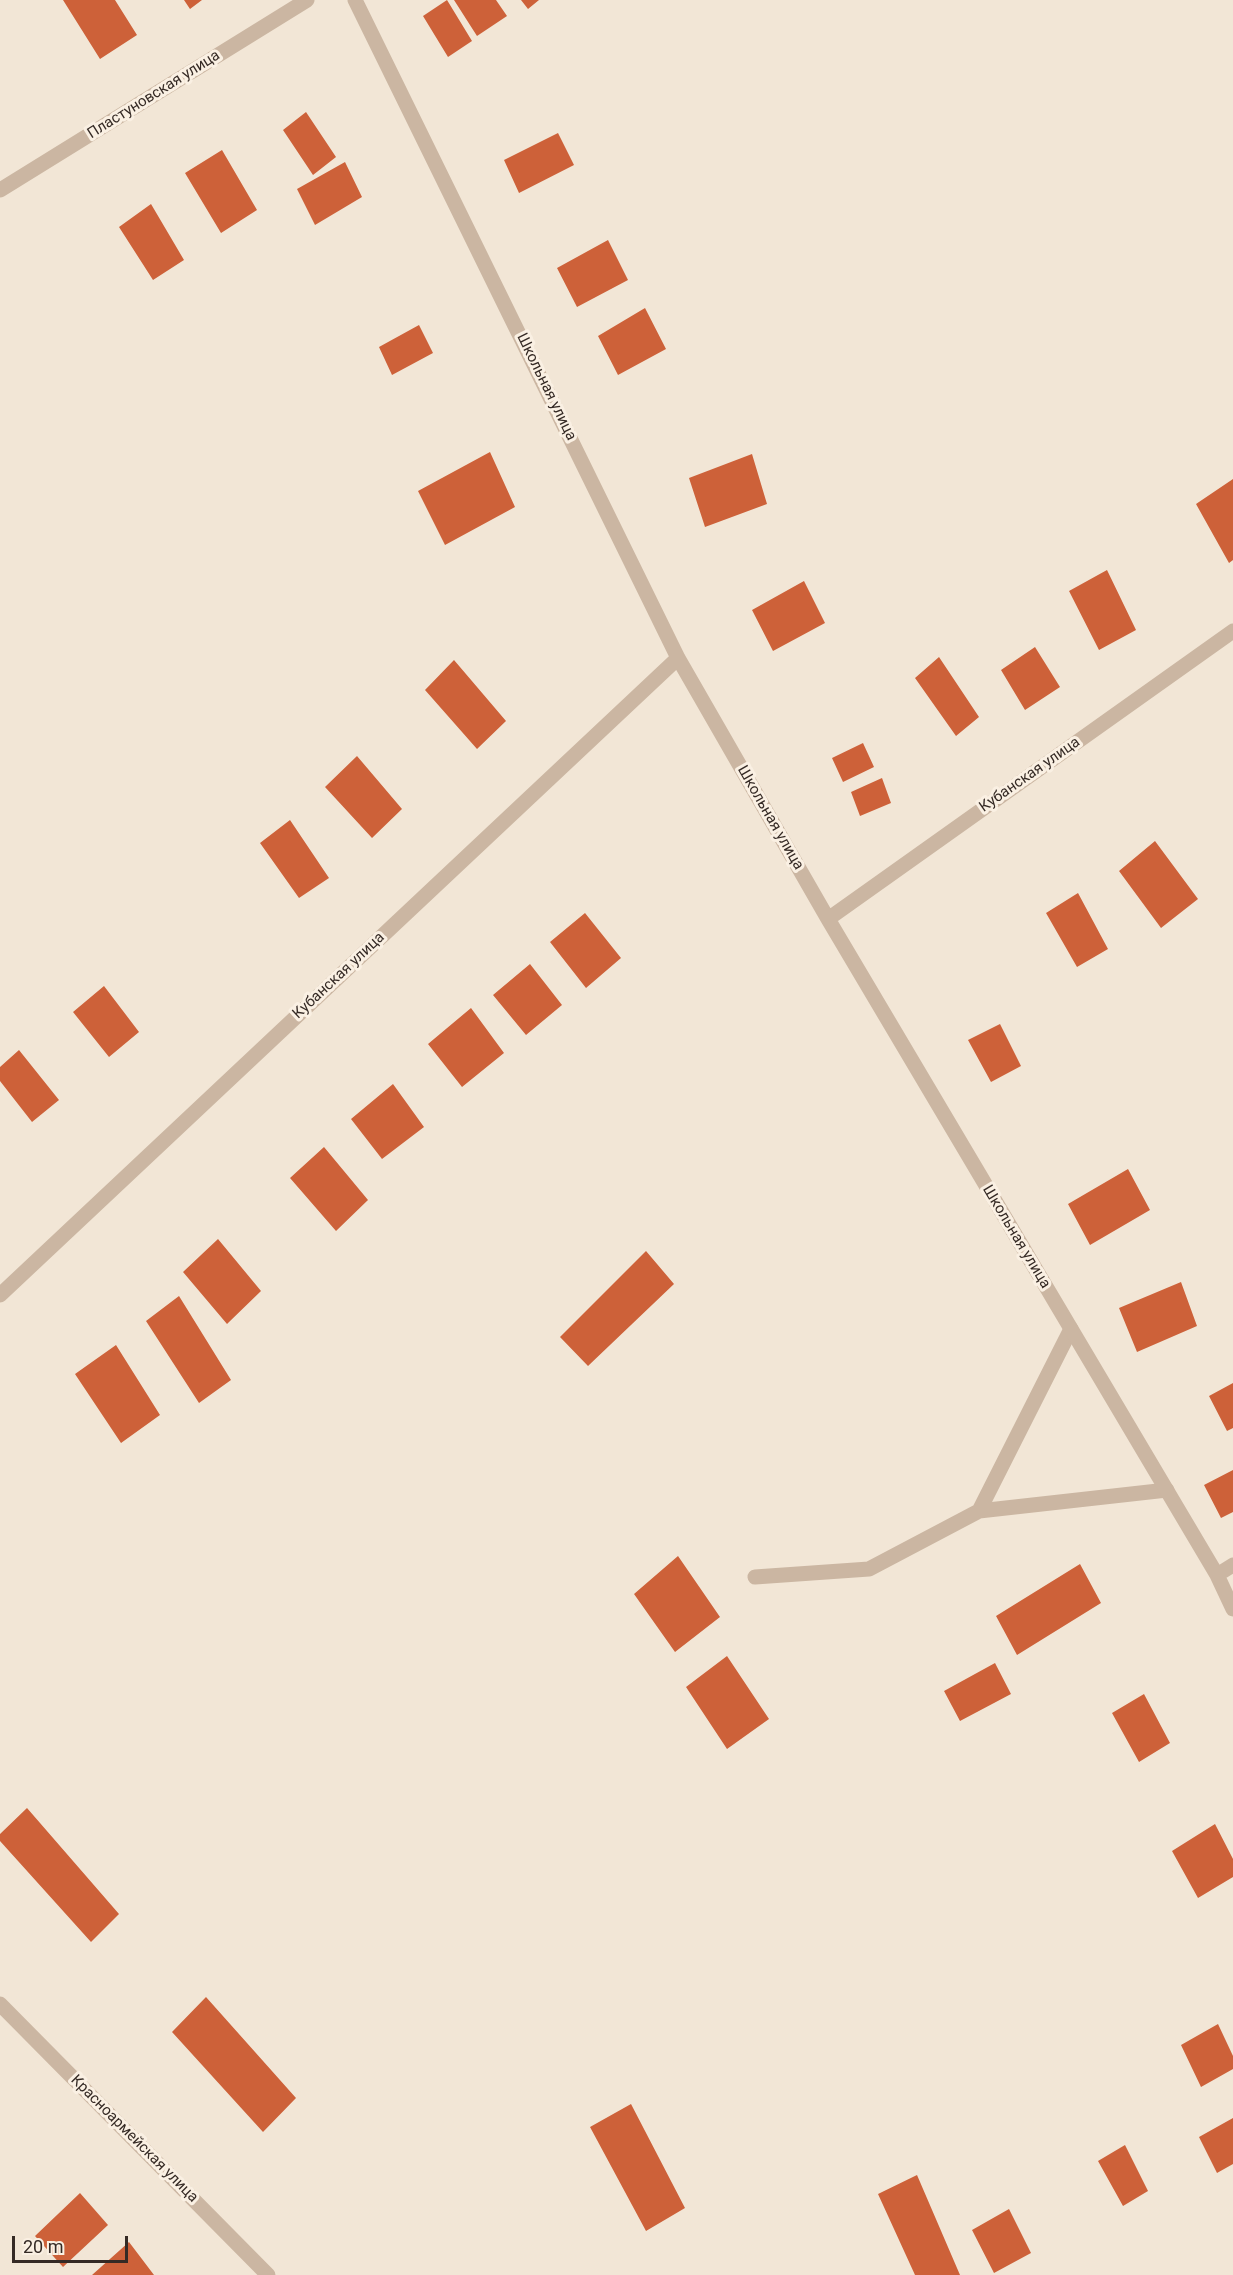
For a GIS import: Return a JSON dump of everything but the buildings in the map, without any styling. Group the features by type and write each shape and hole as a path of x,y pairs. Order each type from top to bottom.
{"street":[{"name":"Пластуновская улица","path":"0,190 307,0"},
{"name":"Школьная улица","path":"356,0 678,658 828,919 1217,1575 1233,1609"},
{"name":"Кубанская улица","path":"828,919 1233,632"},
{"name":"Кубанская улица","path":"0,1295 678,658"},
{"path":"979,1511 1071,1329"},
{"path":"755,1577 869,1569 979,1511 1167,1490"},
{"path":"1217,1575 1233,1565"},
{"name":"Красноармейская улица","path":"0,2004 268,2275"}]}
